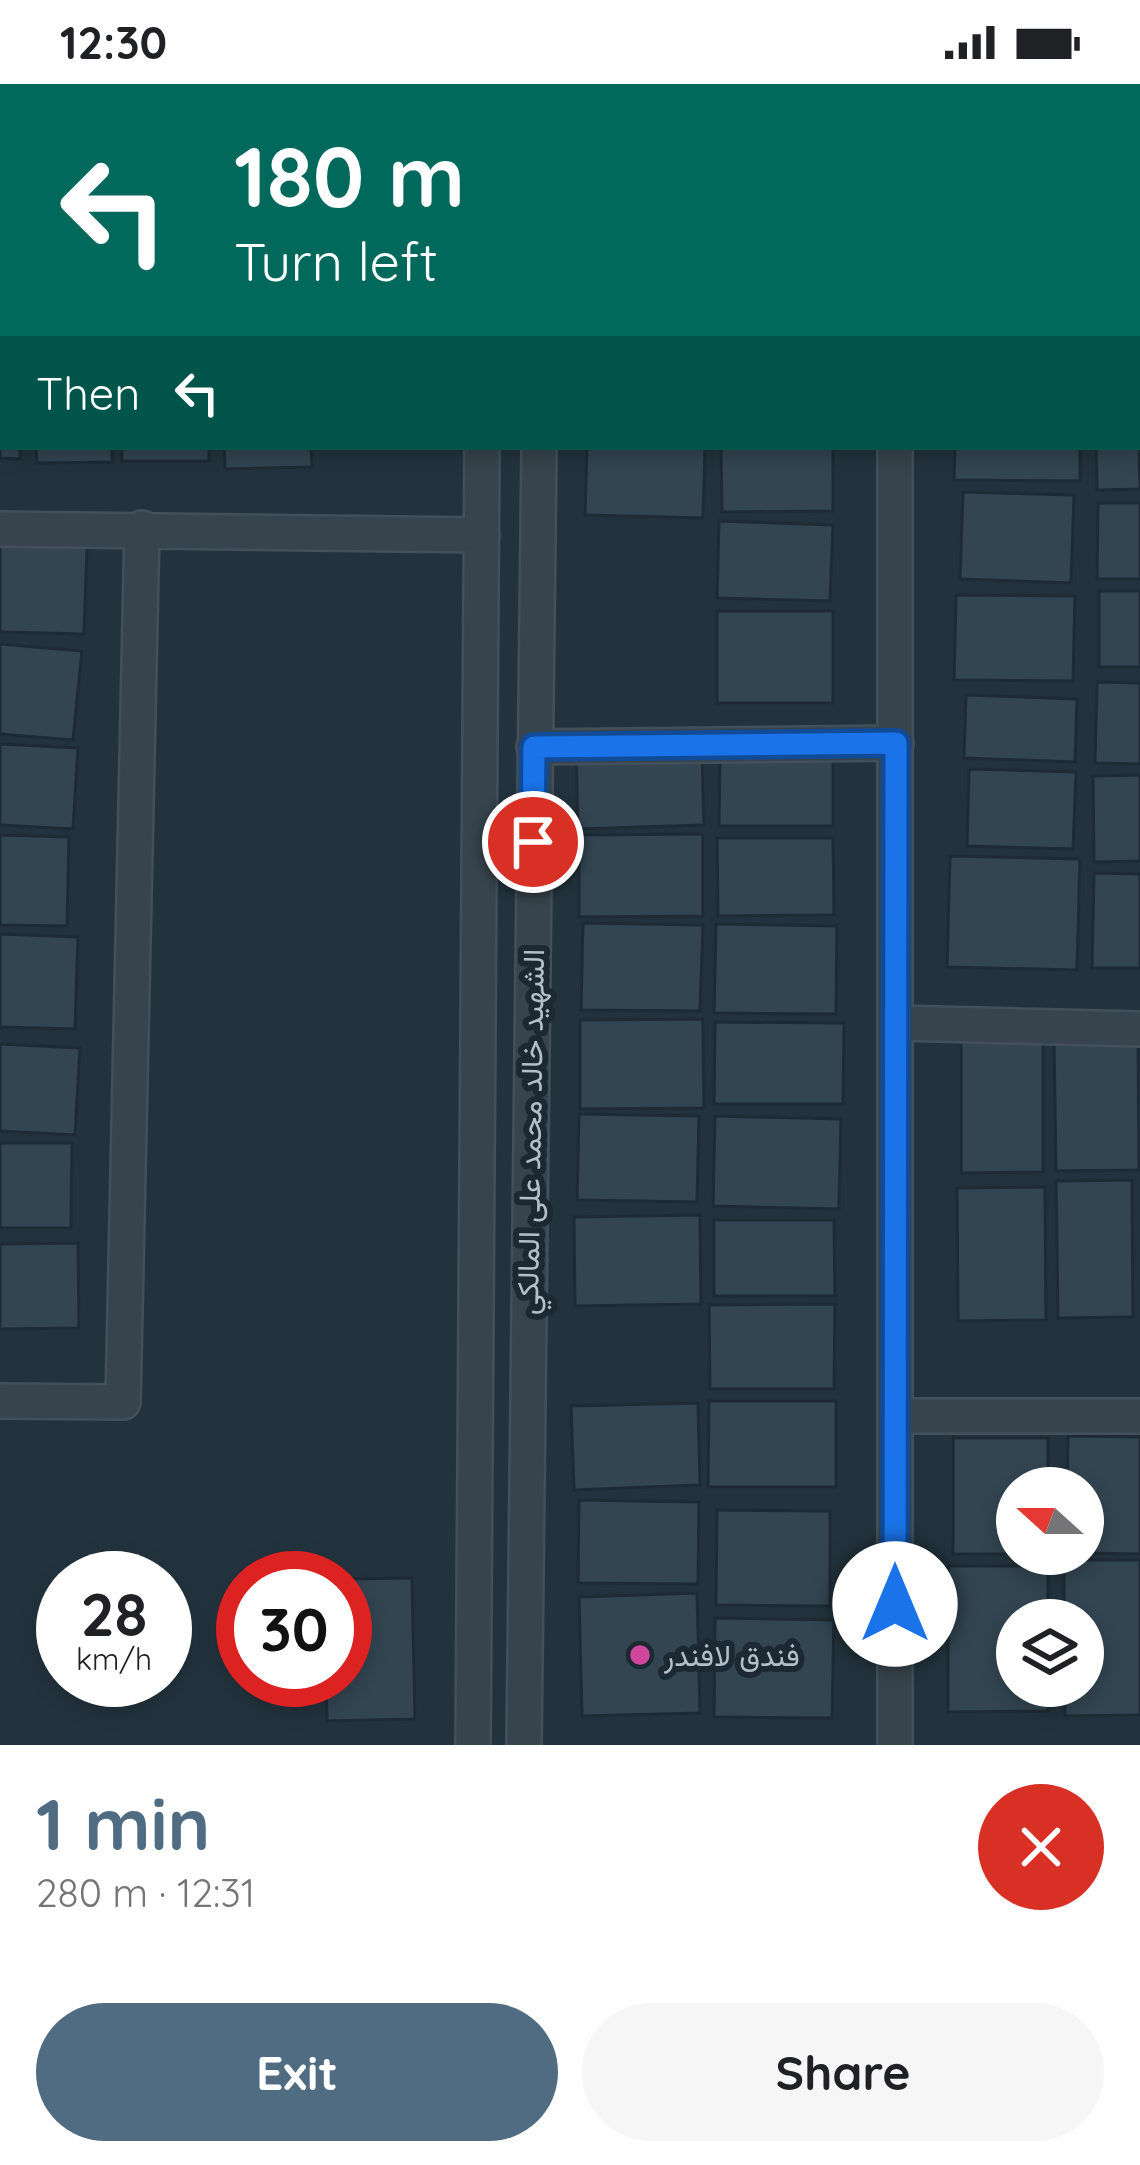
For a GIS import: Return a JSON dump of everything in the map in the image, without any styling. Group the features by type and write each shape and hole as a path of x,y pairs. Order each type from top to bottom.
{"street":[{"name":"الشهيد خالد محمد على المالكي","path":"473,1745 482,450"},
{"name":"الشهيد خالد محمد على المالكي","path":"524,1745 538,450"},
{"path":"895,1745 896,450"},
{"path":"0,1401 123,1402 142,528"},
{"path":"0,529 482,535"},
{"path":"534,747 896,743"},
{"path":"898,1023 1140,1029"},
{"path":"895,1416 1140,1416"}],"building":[{"path":"0,450 20,450 20,459 0,458"},
{"path":"36,450 112,450 112,462 37,463"},
{"path":"122,450 209,450 209,461 122,461"},
{"path":"224,450 311,450 312,467 225,469"},
{"path":"587,450 705,450 703,518 585,515"},
{"path":"721,450 833,450 833,511 722,512"},
{"path":"955,450 1080,450 1080,481 954,480"},
{"path":"1096,450 1139,450 1140,489 1097,490"},
{"path":"963,492 1074,495 1071,583 960,579"},
{"path":"1098,503 1140,503 1140,579 1097,579"},
{"path":"719,521 833,525 830,601 717,598"},
{"path":"0,544 87,547 84,634 0,632"},
{"path":"1099,591 1140,591 1140,667 1099,667"},
{"path":"956,595 1075,596 1073,681 954,680"},
{"path":"717,611 833,611 833,703 717,703"},
{"path":"0,644 82,651 73,740 0,734"},
{"path":"1097,682 1140,683 1140,764 1095,763"},
{"path":"966,695 1077,699 1075,762 964,758"},
{"path":"0,744 78,748 73,829 0,825"},
{"path":"702,749 704,825 578,829 576,753"},
{"path":"720,752 833,752 833,826 719,826"},
{"path":"969,769 1076,772 1073,849 967,846"},
{"path":"1140,775 1140,861 1094,862 1093,776"},
{"path":"703,834 703,916 579,917 579,835"},
{"path":"0,835 69,837 67,926 0,925"},
{"path":"717,838 833,838 834,915 718,916"},
{"path":"950,856 1080,859 1077,970 947,967"},
{"path":"1094,873 1140,874 1140,968 1092,968"},
{"path":"583,923 703,925 700,1011 581,1010"},
{"path":"716,924 837,926 836,1014 714,1013"},
{"path":"0,934 78,937 75,1029 0,1027"},
{"path":"703,1019 704,1108 580,1109 580,1020"},
{"path":"715,1022 844,1023 843,1104 714,1104"},
{"path":"1138,1038 1139,1170 1056,1171 1054,1040"},
{"path":"961,1039 1043,1039 1043,1172 961,1173"},
{"path":"0,1044 80,1048 75,1135 0,1131"},
{"path":"579,1114 699,1116 697,1202 577,1200"},
{"path":"715,1116 841,1119 839,1209 713,1206"},
{"path":"0,1143 72,1143 71,1228 0,1228"},
{"path":"1132,1180 1133,1317 1058,1318 1056,1181"},
{"path":"1045,1187 1046,1320 958,1321 957,1188"},
{"path":"700,1215 701,1304 575,1306 574,1217"},
{"path":"714,1220 834,1220 835,1296 714,1296"},
{"path":"78,1243 79,1328 0,1329 0,1244"},
{"path":"835,1304 834,1389 710,1389 709,1305"},
{"path":"709,1401 836,1401 836,1487 708,1487"},
{"path":"698,1403 700,1485 574,1490 571,1406"},
{"path":"1068,1436 1140,1437 1140,1554 1104,1553 1104,1467 1067,1467"},
{"path":"953,1438 1048,1438 1048,1467 996,1467 996,1554 953,1554"},
{"path":"579,1500 699,1502 698,1584 578,1583"},
{"path":"717,1510 830,1511 830,1606 716,1605"},
{"path":"1104,1560 1140,1560 1140,1715 1065,1716 1065,1707 1104,1707 1104,1599 1064,1599 1064,1575 1104,1575"},
{"path":"948,1566 996,1566 996,1575 1048,1575 1048,1599 996,1599 996,1707 1048,1707 1048,1711 948,1712"},
{"path":"412,1578 415,1719 327,1721 327,1707 372,1707 372,1579"},
{"name":"فندق لافندر","path":"697,1593 700,1713 582,1716 579,1597"},
{"path":"715,1618 834,1620 832,1718 714,1717"}],"place":[{"name":"فندق لافندر","path":"640,1655"}],"route":[{"path":"533,842 534,747 896,743 895,1604"}]}
